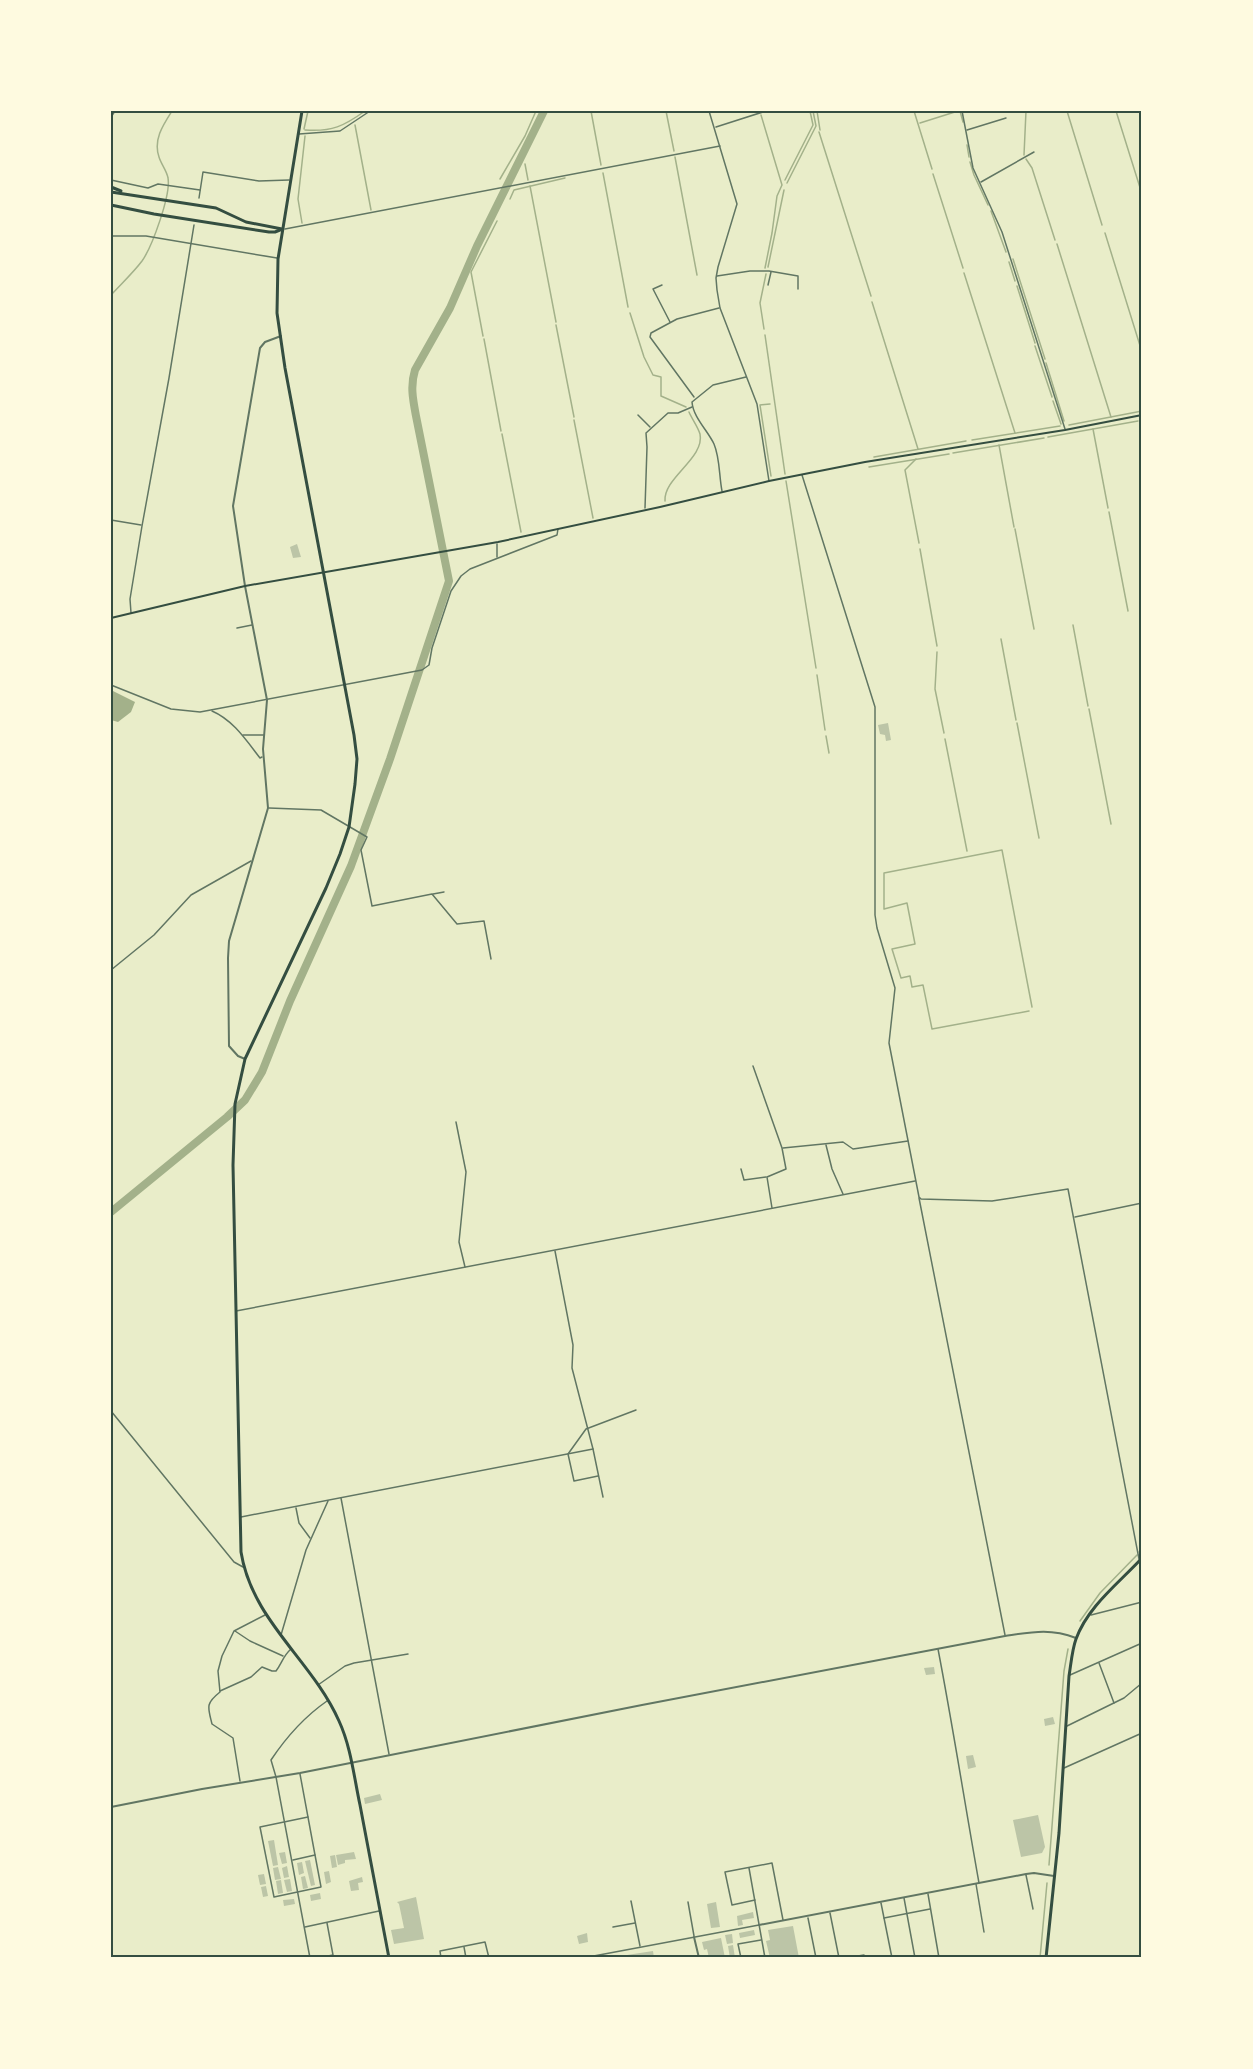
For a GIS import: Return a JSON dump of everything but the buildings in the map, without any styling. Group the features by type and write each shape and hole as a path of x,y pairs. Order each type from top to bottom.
{"main road":[{"path":"302,111 278,259 277,313 357,759 349,827 326,888 245,1059 235,1104 233,1125 235,1311 240,1517 243,1568 251,1590 280,1636 318,1685 340,1723 351,1762 389,1958"},
{"path":"111,189 216,208 246,222 282,229"},
{"path":"111,203 154,214 269,232 282,229"},
{"path":"111,618 245,586 498,542 769,481 917,453 1142,416"},
{"path":"1046,1958 1064,1768 1069,1676 1076,1638 1098,1604 1141,1560"}],"street":[{"path":"111,117 115,111"},
{"path":"298,134 340,131 370,111"},
{"path":"710,111 737,204 716,276 720,308 757,404 769,481"},
{"path":"715,127 766,111"},
{"path":"963,111 973,168 1002,232 1065,430"},
{"path":"966,131 1006,118"},
{"path":"282,229 720,146"},
{"path":"980,182 1034,152"},
{"path":"199,198 203,172 259,181 290,180"},
{"path":"111,180 148,188 164,184 200,190"},
{"path":"131,614 130,598 194,225"},
{"path":"111,236 150,237 278,259"},
{"path":"716,276 750,271 771,271 798,276 798,289"},
{"path":"768,285 771,271"},
{"path":"662,285 653,289 670,322"},
{"path":"695,398 650,337 651,333 670,322 720,308"},
{"path":"245,1059 238,1056 229,1046 229,941 268,808 263,757 267,699 245,586 235,516 235,495 260,348 265,342 281,336"},
{"path":"723,491 717,453 692,407 692,402 716,383 747,377"},
{"path":"645,510 648,447 646,433 668,413 678,413 692,407"},
{"path":"638,415 650,427"},
{"path":"802,475 875,707 875,915 895,988 889,1042 1005,1636"},
{"path":"111,520 142,526"},
{"path":"111,685 171,709 188,712 405,675 422,670 429,664 450,591 455,584 470,569 557,535 558,528"},
{"path":"496,558 498,542"},
{"path":"237,628 253,624"},
{"path":"210,710 226,720 242,735 260,758 263,757"},
{"path":"242,735 264,735"},
{"path":"268,808 321,810 367,837 361,850 372,906 444,892"},
{"path":"111,970 154,935 191,895 252,861"},
{"path":"432,894 457,924 484,921 491,959"},
{"path":"741,1169 744,1180 767,1177 786,1168 782,1148 753,1066"},
{"path":"456,1122 466,1172 459,1242 466,1268"},
{"path":"782,1148 843,1142 853,1149 908,1141"},
{"path":"826,1144 832,1169 843,1195"},
{"path":"767,1177 772,1208"},
{"path":"235,1311 915,1181"},
{"path":"919,1197 921,1199 992,1201 1068,1189 1141,1560"},
{"path":"1074,1218 1142,1203"},
{"path":"555,1251 573,1345 572,1368 603,1497"},
{"path":"568,1454 588,1428 636,1410"},
{"path":"111,1411 234,1562 243,1568"},
{"path":"240,1517 593,1449"},
{"path":"568,1454 574,1481 598,1476"},
{"path":"341,1498 389,1754"},
{"path":"280,1636 306,1550 328,1500"},
{"path":"295,1507 299,1522 311,1539"},
{"path":"1089,1616 1142,1602"},
{"path":"220,1692 218,1671 222,1656 234,1631 266,1615"},
{"path":"234,1631 283,1656"},
{"path":"111,1807 300,1773 1005,1636 1046,1631 1060,1632 1076,1638"},
{"path":"1069,1676 1142,1643"},
{"path":"938,1648 958,1755 984,1932"},
{"path":"240,1782 233,1738 212,1724 208,1706 211,1699 220,1692 251,1677 262,1667 276,1671 283,1656 291,1649"},
{"path":"318,1685 345,1666 408,1654"},
{"path":"1099,1662 1114,1703"},
{"path":"1066,1727 1124,1698 1142,1683"},
{"path":"310,1958 271,1760 304,1718 328,1700"},
{"path":"1064,1768 1142,1733"},
{"path":"300,1773 321,1887 274,1897 260,1827 308,1817"},
{"path":"292,1860 315,1855"},
{"path":"755,1900 732,1905 725,1872 772,1863 783,1921"},
{"path":"749,1868 765,1958"},
{"path":"1026,1874 1033,1909"},
{"path":"583,1958 1026,1874 1054,1876"},
{"path":"928,1893 939,1958"},
{"path":"903,1898 915,1958"},
{"path":"632,1901 640,1947"},
{"path":"688,1902 699,1958"},
{"path":"881,1902 892,1958"},
{"path":"884,1918 930,1909"},
{"path":"305,1927 380,1911"},
{"path":"830,1912 839,1958"},
{"path":"807,1917 816,1958"},
{"path":"318,1958 333,1955 327,1922"},
{"path":"613,1927 636,1922"},
{"path":"741,1958 738,1944 762,1939"},
{"path":"441,1958 440,1951 485,1942 489,1958"},
{"path":"464,1947 466,1958"},
{"path":"846,1958 864,1955 864,1958"}],"shaded area":[{"path":"111,690 135,702 131,712 118,722 111,720"}],"waterway":[{"path":"111,295 142,261 160,221 167,196 168,178 159,157 157,145 162,127 172,111"},
{"path":"304,129 308,111"},
{"path":"305,130 337,127 365,111"},
{"path":"500,179 525,136 536,111"},
{"path":"111,1212 245,1100 262,1072 290,1001 351,866 390,759 449,581 414,404 413,376 450,308 477,246 544,111"},
{"path":"591,111 601,165"},
{"path":"666,111 674,151"},
{"path":"785,180 813,125 810,111"},
{"path":"787,183 816,126 813,111"},
{"path":"817,111 820,130"},
{"path":"914,111 932,169"},
{"path":"920,123 958,111"},
{"path":"960,111 963,122"},
{"path":"1024,155 1026,111"},
{"path":"1067,111 1102,225"},
{"path":"1116,111 1142,194"},
{"path":"761,115 782,185 777,196 765,268"},
{"path":"355,125 371,210"},
{"path":"819,132 871,296"},
{"path":"302,223 298,199 305,136"},
{"path":"967,145 969,157"},
{"path":"675,157 697,275"},
{"path":"1026,159 1032,168 1055,240"},
{"path":"970,162 988,205"},
{"path":"525,164 528,180"},
{"path":"603,173 628,307"},
{"path":"933,174 963,268"},
{"path":"510,199 514,190 565,178"},
{"path":"530,186 556,322"},
{"path":"768,267 784,190"},
{"path":"991,211 1006,252"},
{"path":"483,336 471,272 497,221"},
{"path":"1105,233 1142,352"},
{"path":"1057,244 1111,417"},
{"path":"1013,259 1045,359"},
{"path":"1009,262 1015,281"},
{"path":"964,273 1015,433"},
{"path":"764,329 760,303 766,274"},
{"path":"1017,286 1035,343"},
{"path":"872,302 918,449"},
{"path":"630,313 644,357 653,375 661,377 661,396 686,407"},
{"path":"556,325 574,417"},
{"path":"765,335 785,474"},
{"path":"484,339 501,431"},
{"path":"1035,346 1052,397"},
{"path":"1046,363 1064,421"},
{"path":"1053,401 1061,424"},
{"path":"770,404 760,405 771,476"},
{"path":"1069,425 1142,411"},
{"path":"665,501 670,484 691,460 700,443 699,431 689,412"},
{"path":"574,420 593,518"},
{"path":"1048,437 1138,421"},
{"path":"972,440 1060,426"},
{"path":"1093,429 1108,508"},
{"path":"502,434 521,532"},
{"path":"953,453 1044,438"},
{"path":"874,457 966,441"},
{"path":"999,445 1014,527"},
{"path":"869,467 949,454"},
{"path":"916,459 905,470 919,543"},
{"path":"786,481 816,668"},
{"path":"1109,512 1128,611"},
{"path":"1015,529 1034,629"},
{"path":"920,549 937,646"},
{"path":"1073,625 1088,706"},
{"path":"1001,639 1016,720"},
{"path":"937,652 935,689 944,733"},
{"path":"817,675 825,730"},
{"path":"1089,709 1111,824"},
{"path":"1017,723 1039,838"},
{"path":"826,736 829,753"},
{"path":"945,739 967,851"},
{"path":"1029,1011 932,1029 923,985 912,987 910,976 901,978 892,949 915,944 907,903 884,909 884,873 1002,850 1032,1007"},
{"path":"1139,1552 1142,1549"},
{"path":"1080,1621 1100,1593 1137,1555"},
{"path":"1049,1865 1064,1671 1068,1649"},
{"path":"1040,1958 1047,1883"}]}
